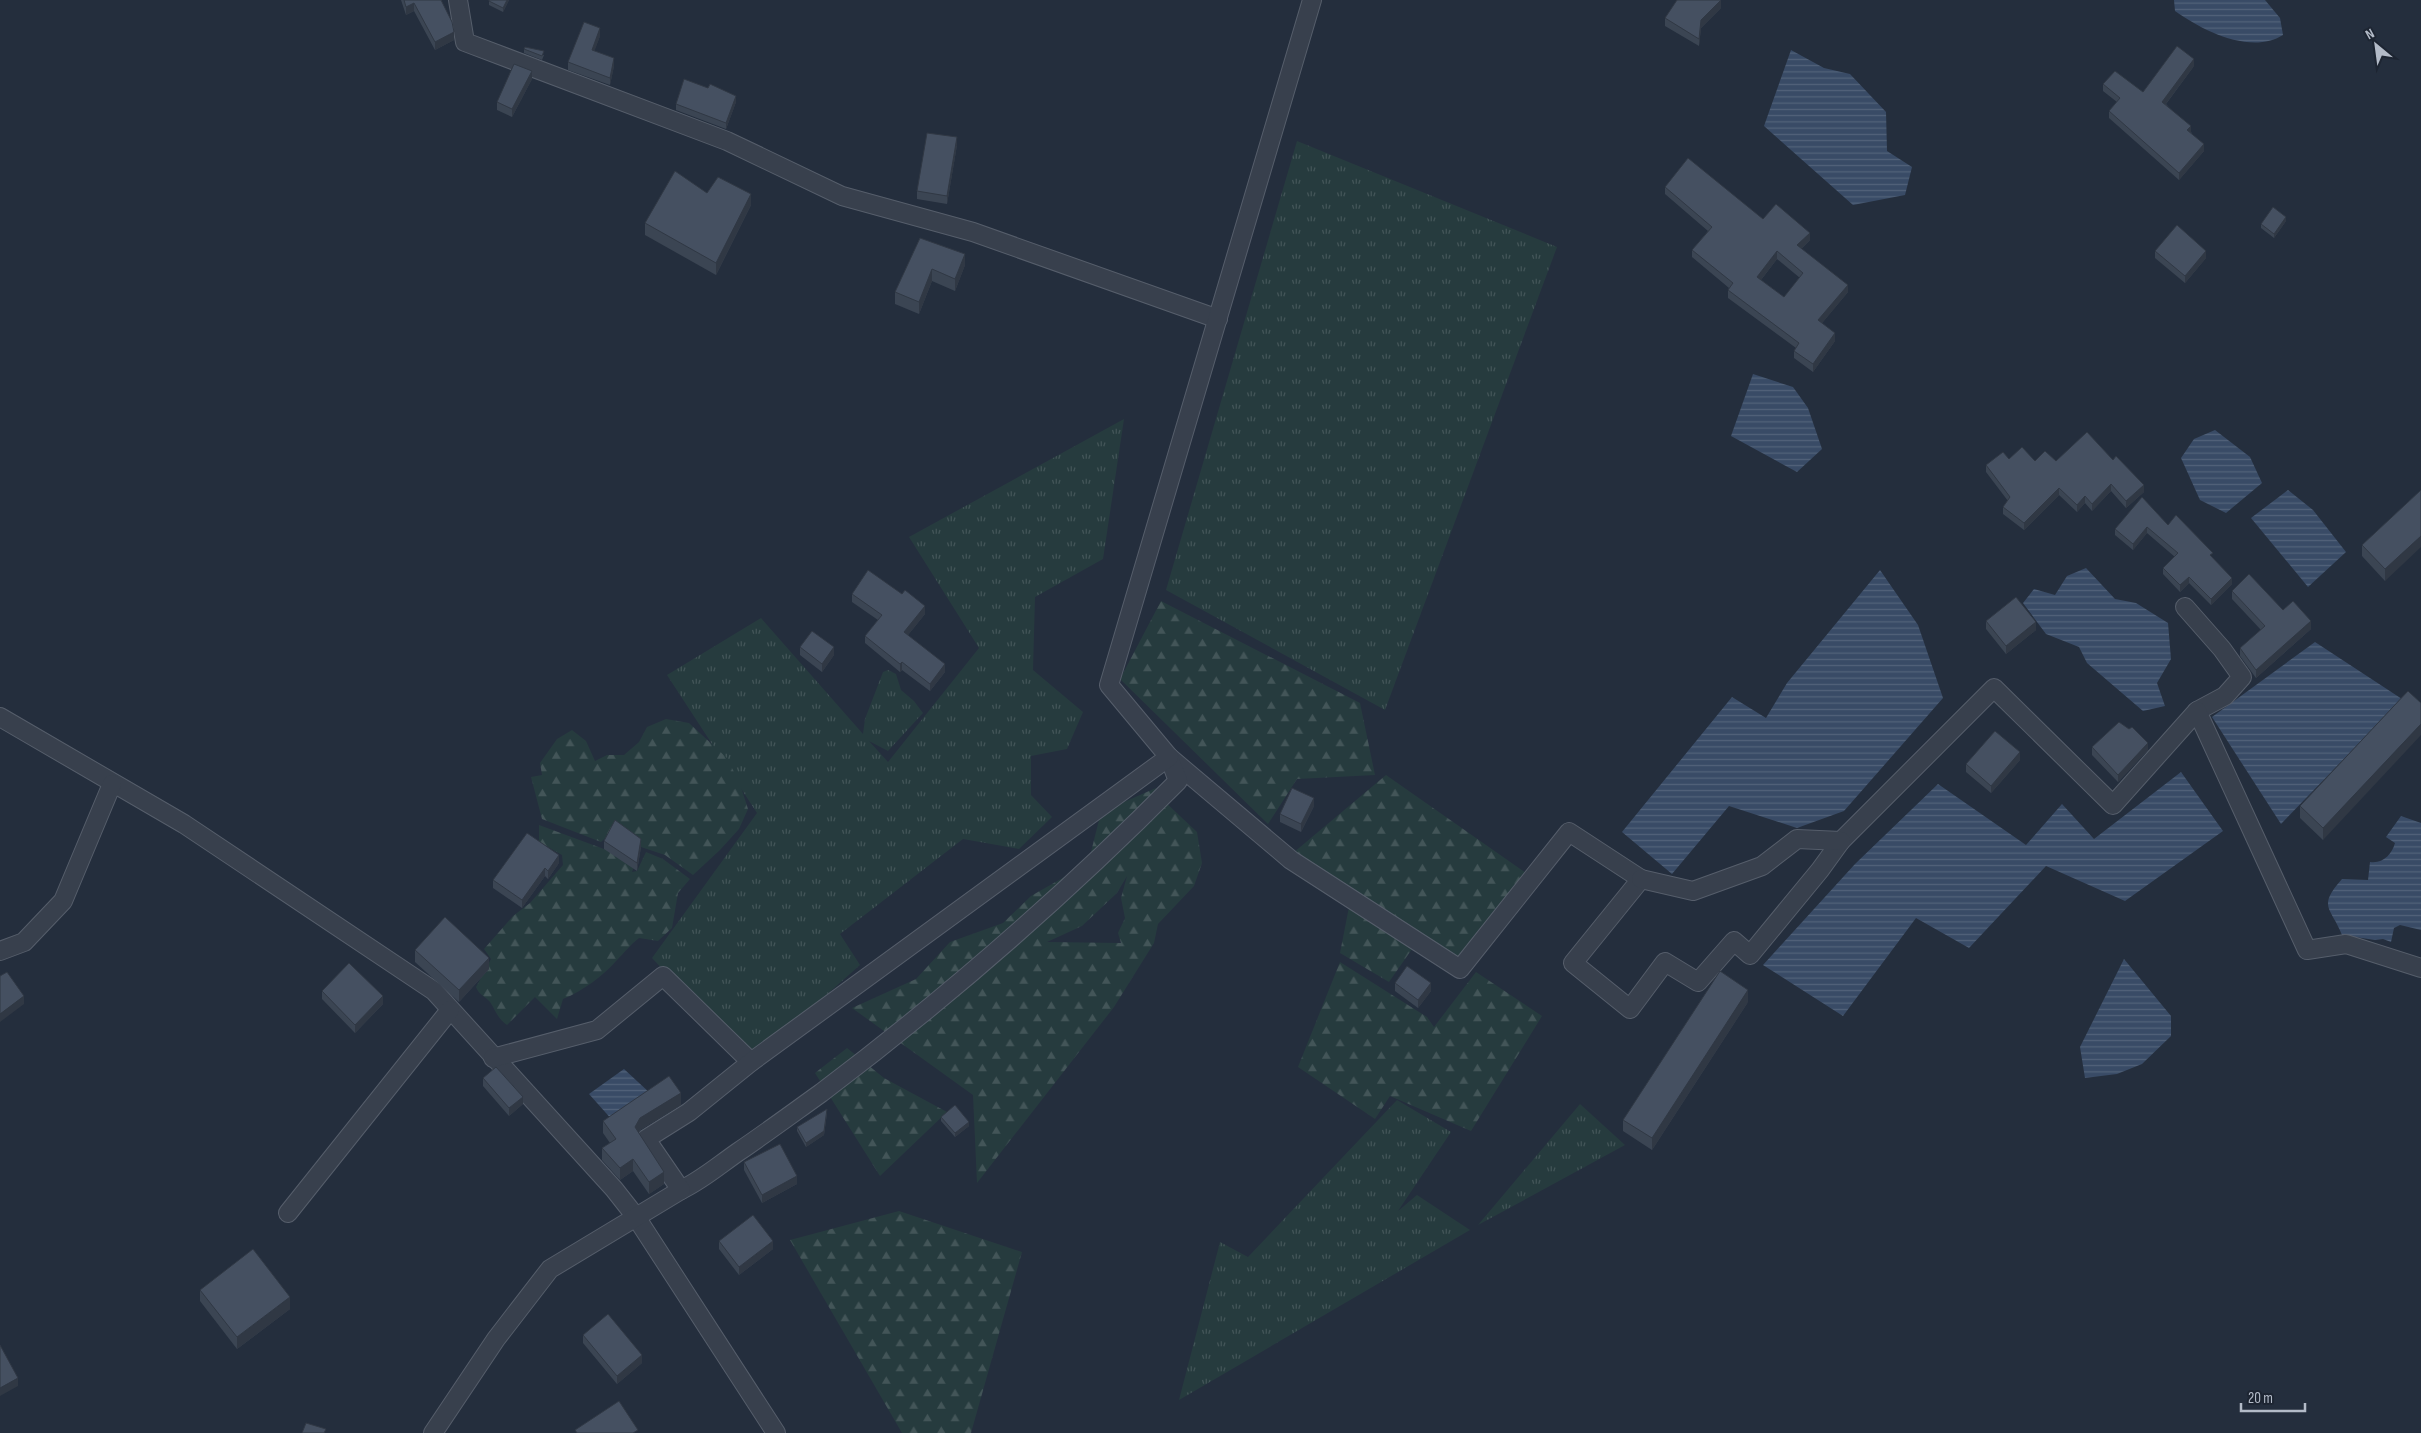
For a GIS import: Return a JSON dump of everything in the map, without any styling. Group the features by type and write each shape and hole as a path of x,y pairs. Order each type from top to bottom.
{"street":[{"path":"458,0 465,42 727,142 842,196 973,232 1218,319"},
{"path":"1312,0 1109,685 1169,757 1291,860 1460,969 1569,832 1641,879 1693,891 1762,866 1797,839 1841,841"},
{"path":"1641,879 1572,963 1630,1009 1665,962 1698,982 1734,942 1750,955 1820,870 1841,841 1994,688 2112,805 2197,712 2225,696 2242,678 2222,649 2185,607"},
{"path":"2197,712 2307,950 2346,944 2421,968"},
{"path":"0,717 192,830 434,991 614,1189 636,1217 776,1433"},
{"path":"681,1190 646,1139 689,1112 751,1062 1169,757"},
{"path":"433,1433 496,1339 550,1268 700,1180 777,1126 877,1050 1033,918 1120,840 1178,781 1169,757"},
{"path":"0,950 24,942 63,901 112,784"},
{"path":"493,1058 597,1030 663,976 751,1062"},
{"path":"288,1213 450,1010"}],"green space":[{"path":"1297,141 1557,247 1385,710 1166,590"},
{"path":"1124,419 1103,559 1035,597 1033,670 1083,712 1067,749 1031,756 1031,795 1052,817 1019,849 963,839 840,934 860,965 751,1062 652,958 757,813 667,675 761,618 863,734 865,719 883,672 888,670 896,674 901,690 914,701 923,713 888,751 869,741 888,762 979,648 909,537"},
{"path":"1161,601 1360,703 1375,775 1297,779 1268,824 1120,679"},
{"path":"666,719 689,723 727,758 740,784 748,809 739,829 693,875 665,855 641,847 632,872 637,871 646,852 663,859 690,879 678,893 672,928 658,941 639,938 599,977 578,992 563,999 557,1019 535,997 507,1025 476,987 491,959 484,949 513,916 530,903 563,865 562,855 539,842 539,825 604,849 614,830 601,842 542,819 531,777 542,775 540,763 557,739 572,730 586,741 595,761 607,755 624,755 639,742 647,727"},
{"path":"1386,775 1529,875 1463,962 1293,853"},
{"path":"1156,788 1163,800 1197,832 1202,863 1194,886 1158,924 1154,943 1114,1007 977,1183 973,1095 852,1008 916,979 950,942 1003,923 1031,896 1073,872 1090,856 1099,820 1124,802","holes":["1127,876 1121,898 1125,918 1118,933 1121,943 1047,942 1082,926 1117,893"]},
{"path":"1349,907 1412,949 1389,982 1340,953"},
{"path":"1340,962 1427,1017 1434,1027 1476,972 1542,1016 1471,1131 1390,1096 1375,1119 1298,1067"},
{"path":"847,1048 884,1078 947,1112 880,1176 815,1073"},
{"path":"1397,1100 1451,1132 1398,1211 1417,1195 1470,1230 1179,1400 1220,1242 1248,1257"},
{"path":"1580,1104 1625,1145 1478,1225"},
{"path":"899,1211 1022,1252 971,1433 902,1433 790,1240"}],"water":[{"path":"2174,0 2265,0 2280,18 2283,35 2270,41 2257,42 2228,38 2213,33 2186,19 2175,11"},
{"path":"1791,50 1824,68 1850,74 1886,112 1887,151 1912,167 1905,195 1853,205 1764,126"},
{"path":"1753,374 1793,387 1808,408 1822,449 1797,472 1731,436"},
{"path":"2215,430 2250,457 2262,483 2226,513 2200,500 2181,458 2194,439"},
{"path":"2288,490 2313,510 2346,552 2308,587 2251,518"},
{"path":"2086,568 2115,599 2136,603 2168,623 2171,659 2157,683 2165,706 2143,711 2087,663 2079,647 2046,634 2023,603 2034,589 2055,595 2067,576"},
{"path":"1880,570 1918,625 1943,698 1844,811 1797,828 1729,806 1672,874 1622,832 1732,697 1766,718 1787,683"},
{"path":"2315,642 2402,699 2281,824 2212,717"},
{"path":"2181,772 2223,831 2125,901 2046,866 1969,948 1916,918 1843,1016 1763,965 1855,864 1938,784 2026,845 2062,804 2094,839"},
{"path":"2401,816 2421,823 2421,930 2400,925 2394,928 2391,942 2383,939 2375,940 2342,935 2328,907 2330,896 2342,879 2368,880 2370,862 2383,860 2392,851 2395,843 2386,837"},
{"path":"2124,959 2171,1016 2171,1036 2142,1064 2117,1074 2085,1078 2080,1047"},
{"path":"624,1069 651,1094 614,1122 589,1094"}],"building":[{"path":"404,0 441,0 452,22 454,32 435,42 414,3 406,7"},
{"path":"489,0 507,0 503,8"},
{"path":"1677,0 1721,0 1701,20 1699,39 1665,18"},
{"path":"584,22 600,28 592,50 614,58 610,78 568,62"},
{"path":"2177,46 2194,59 2162,102 2191,126 2187,130 2204,144 2179,173 2109,111 2120,98 2103,84 2115,71 2143,92"},
{"path":"525,47 544,51 542,56 524,49"},
{"path":"514,64 532,71 512,109 497,102"},
{"path":"684,79 708,88 710,84 736,96 726,123 676,104"},
{"path":"927,133 957,137 947,196 917,191"},
{"path":"1688,158 1763,219 1776,204 1810,233 1797,245 1848,285 1818,320 1835,333 1813,364 1794,351 1799,343 1728,290 1733,283 1692,250 1712,227 1665,187","holes":["1777,251 1803,273 1784,297 1757,277"]},
{"path":"675,171 707,193 718,177 751,194 716,263 645,223"},
{"path":"2273,207 2286,217 2274,234 2261,224"},
{"path":"2177,225 2206,251 2185,276 2155,251"},
{"path":"920,238 965,254 955,279 932,269 919,302 895,292"},
{"path":"2087,432 2113,460 2116,456 2144,485 2126,501 2111,484 2092,504 2085,496 2077,505 2059,488 2024,523 2003,507 2010,497 1986,465 2003,452 2009,459 2022,447 2035,461 2045,451 2056,461"},
{"path":"2421,490 2421,536 2385,569 2362,545"},
{"path":"2142,497 2168,525 2176,515 2213,553 2210,555 2232,578 2211,599 2189,577 2180,585 2163,568 2178,553 2147,527 2133,544 2115,529"},
{"path":"868,570 902,594 905,590 925,606 904,632 945,664 930,684 902,662 900,664 865,636 882,615 852,594"},
{"path":"2249,574 2283,610 2293,601 2311,621 2256,670 2240,648 2265,626 2232,591"},
{"path":"2016,597 2036,622 2006,646 1986,621"},
{"path":"812,631 834,647 822,664 800,647"},
{"path":"2408,691 2421,703 2421,724 2323,828 2300,806"},
{"path":"2119,722 2129,729 2132,727 2148,743 2118,775 2092,747"},
{"path":"1995,731 2020,752 1991,786 1966,764"},
{"path":"1292,788 1314,798 1301,824 1280,814"},
{"path":"615,820 641,839 637,863 604,841"},
{"path":"527,833 559,855 548,871 545,868 522,900 493,880"},
{"path":"445,917 489,958 459,990 415,950"},
{"path":"349,963 383,996 355,1025 322,991"},
{"path":"1407,966 1431,983 1418,1000 1395,983"},
{"path":"1720,971 1748,990 1652,1138 1623,1120"},
{"path":"7,972 24,996 0,1014 0,976"},
{"path":"496,1067 523,1097 509,1108 483,1078"},
{"path":"669,1076 681,1093 640,1118 635,1127 664,1172 649,1182 633,1159 620,1168 602,1148 616,1139 603,1121"},
{"path":"955,1105 969,1122 955,1133 941,1117"},
{"path":"827,1109 824,1131 806,1143 797,1127"},
{"path":"780,1144 797,1176 762,1195 744,1162"},
{"path":"753,1215 773,1241 739,1267 719,1241"},
{"path":"253,1249 290,1297 237,1337 200,1290"},
{"path":"608,1314 642,1355 617,1376 583,1335"},
{"path":"0,1345 18,1378 0,1388"},
{"path":"619,1401 638,1430 633,1433 577,1433 575,1430"},
{"path":"306,1423 326,1429 324,1433 302,1433"}]}
